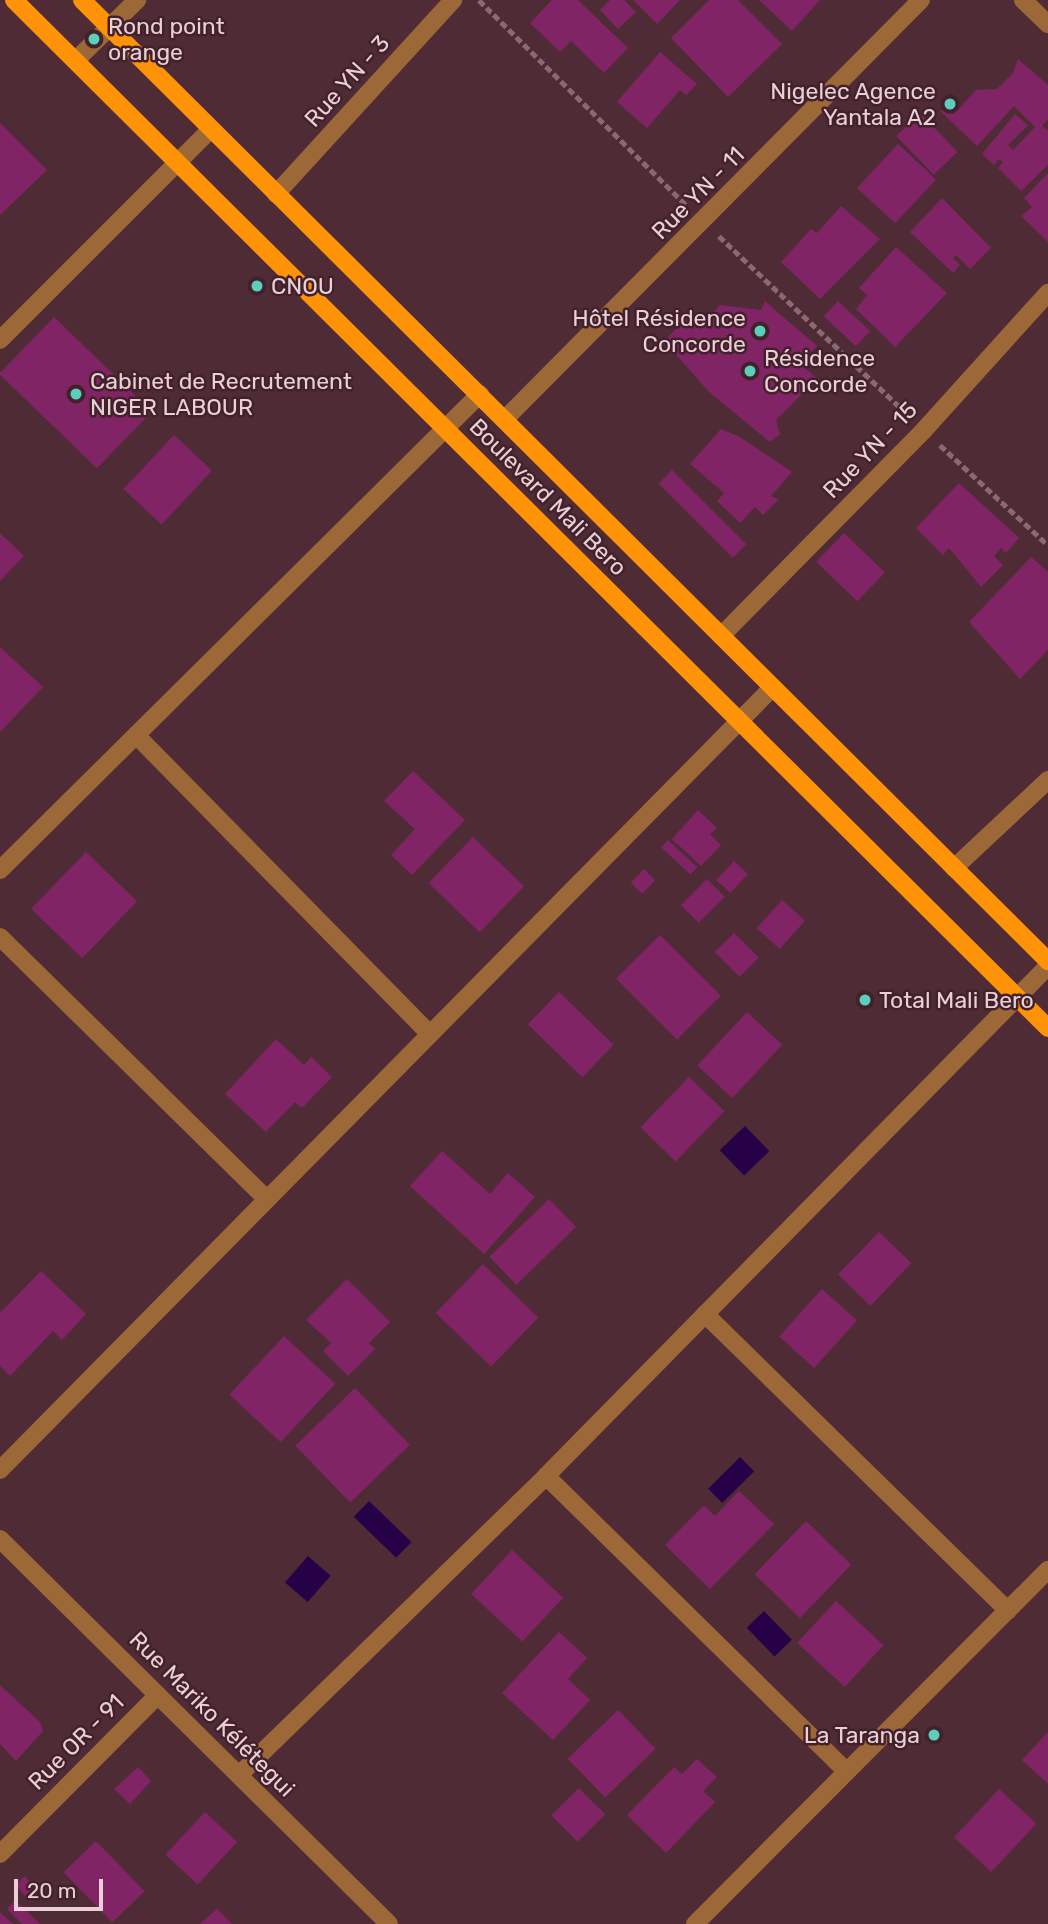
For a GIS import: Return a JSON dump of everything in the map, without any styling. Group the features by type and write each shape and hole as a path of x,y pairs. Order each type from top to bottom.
{"main road":[{"name":"Boulevard Mali Bero","path":"14,0 1048,1028"},
{"name":"Boulevard Mali Bero","path":"82,0 210,130 506,418 1048,964"}],"street":[{"path":"76,60 137,0"},
{"name":"Rue YN - 3","path":"276,194 453,0"},
{"name":"Rue YN - 11","path":"506,418 704,222 921,0"},
{"path":"1023,0 1048,24"},
{"path":"0,340 210,130"},
{"name":"Rue YN - 15","path":"721,636 924,430 1048,293"},
{"path":"0,870 480,394"},
{"path":"0,1470 773,687"},
{"path":"136,735 430,1034"},
{"path":"954,868 1048,780"},
{"path":"0,937 267,1199"},
{"path":"239,1776 546,1476 1048,964"},
{"path":"705,1314 1008,1611"},
{"path":"546,1476 846,1771"},
{"name":"Rue Mariko Kélétegui","path":"0,1539 389,1924"},
{"path":"695,1924 1048,1570"},
{"name":"Rue OR - 91","path":"0,1854 158,1695"}],"path":[{"path":"479,0 704,222 1048,545"}],"shaded area":[{"path":"745,1126 769,1151 744,1175 720,1150"},
{"path":"740,1457 754,1471 722,1503 708,1489"},
{"path":"369,1501 411,1542 396,1558 354,1517"},
{"path":"308,1556 331,1576 308,1602 285,1582"},
{"path":"764,1611 792,1640 775,1656 747,1628"}],"building":[{"path":"552,0 578,0 628,48 604,73 571,41 560,52 530,23"},
{"path":"610,0 624,0 636,12 618,29 600,10"},
{"path":"633,0 680,0 657,24"},
{"path":"709,0 738,0 782,44 728,97 671,38"},
{"path":"759,0 820,0 792,31"},
{"path":"660,52 697,84 686,95 680,90 647,128 617,102"},
{"path":"1018,59 1048,85 1048,119 1042,126 1048,130 1048,165 1021,191 998,168 1003,162 999,159 994,165 982,154 1015,114 1028,125 1008,145 1013,150 1035,127 1014,106 977,146 939,110 954,114 976,90 997,89 1013,73"},
{"path":"920,113 958,152 934,175 896,136"},
{"path":"0,123 47,170 0,215"},
{"path":"898,144 936,179 895,223 857,188"},
{"path":"1048,173 1048,242 1021,216 1032,207 1024,198"},
{"path":"942,198 991,248 970,269 956,255 953,258 960,265 953,273 910,232"},
{"path":"841,206 880,239 820,299 781,262 811,229 817,233"},
{"path":"896,247 947,293 895,347 856,309 867,295 859,288"},
{"name":"Résidence Concorde","path":"765,301 817,346 800,363 817,379 776,420 780,434 770,442 710,393 664,341 694,311 702,324 720,305 761,310"},
{"path":"838,301 870,331 856,346 824,316"},
{"name":"Cabinet de Recrutement NIGER LABOUR","path":"54,317 152,411 97,468 0,375"},
{"path":"721,429 740,437 792,472 771,496 779,499 763,515 755,507 740,523 717,501 724,493 690,464"},
{"path":"174,435 212,470 162,525 124,489"},
{"path":"672,470 746,544 733,558 659,483"},
{"path":"959,483 1019,538 1006,553 1001,548 994,556 1003,565 981,587 949,548 943,555 916,528"},
{"path":"0,533 24,556 0,581"},
{"path":"844,533 885,573 857,601 816,562"},
{"path":"1031,557 1048,572 1048,650 1020,679 969,622"},
{"path":"0,647 43,687 0,732"},
{"path":"413,771 465,820 412,875 391,855 415,829 384,801"},
{"path":"698,810 717,828 710,834 721,845 701,866 672,839"},
{"path":"473,837 524,886 480,932 429,883"},
{"path":"668,840 697,867 690,875 661,847"},
{"path":"86,852 137,901 82,958 31,909"},
{"path":"734,861 748,874 730,893 716,880"},
{"path":"644,869 655,880 642,894 631,882"},
{"path":"707,879 725,897 699,923 681,905"},
{"path":"782,900 805,921 780,949 757,928"},
{"path":"734,933 759,958 740,977 715,952"},
{"path":"660,935 721,996 677,1040 616,979"},
{"path":"559,992 614,1045 582,1077 528,1024"},
{"path":"747,1012 782,1045 732,1098 697,1065"},
{"path":"276,1039 304,1065 311,1057 332,1077 302,1108 295,1102 266,1132 225,1094"},
{"path":"689,1077 724,1111 676,1161 640,1127"},
{"path":"442,1151 490,1194 508,1173 535,1197 484,1254 410,1186"},
{"path":"549,1199 576,1227 516,1285 489,1257"},
{"path":"879,1232 911,1263 870,1306 838,1274"},
{"path":"483,1264 538,1317 491,1366 436,1313"},
{"path":"41,1271 86,1314 62,1340 53,1331 10,1376 0,1366 0,1313"},
{"path":"347,1279 390,1322 369,1343 375,1349 348,1376 323,1351 331,1343 306,1320"},
{"path":"822,1289 857,1320 814,1368 779,1337"},
{"path":"284,1336 335,1384 281,1442 229,1395"},
{"path":"355,1388 410,1445 350,1502 295,1446"},
{"path":"739,1491 774,1524 710,1589 665,1545 704,1505 715,1516"},
{"path":"806,1521 851,1565 800,1618 755,1574"},
{"path":"512,1550 563,1598 522,1642 471,1594"},
{"path":"836,1601 884,1645 845,1687 797,1643"},
{"path":"559,1632 587,1658 568,1679 590,1700 553,1740 502,1693"},
{"path":"0,1685 40,1722 43,1731 16,1761 0,1744"},
{"path":"618,1710 656,1749 605,1797 568,1759"},
{"path":"1048,1732 1048,1784 1022,1760"},
{"path":"697,1759 717,1777 703,1791 715,1802 666,1853 627,1815 674,1767 682,1774"},
{"path":"138,1767 151,1781 130,1804 114,1789"},
{"path":"579,1788 605,1814 578,1842 551,1816"},
{"path":"999,1789 1036,1824 991,1872 954,1837"},
{"path":"205,1812 237,1842 198,1884 165,1854"},
{"path":"96,1841 145,1891 112,1923 64,1872"},
{"path":"25,1876 40,1893 30,1902 15,1885"},
{"path":"15,1900 40,1924 22,1924 7,1909"},
{"path":"217,1909 232,1924 200,1924"},
{"path":"0,1912 13,1924 0,1924"}],"place":[{"name":"Rond point orange","path":"94,39"},
{"name":"Nigelec Agence Yantala A2","path":"950,104"},
{"name":"CNOU","path":"257,286"},
{"name":"Hôtel Résidence Concorde","path":"760,331"},
{"name":"Résidence Concorde","path":"750,371"},
{"name":"Cabinet de Recrutement NIGER LABOUR","path":"76,394"},
{"name":"Total Mali Bero","path":"865,1000"},
{"name":"La Taranga","path":"934,1735"}]}
